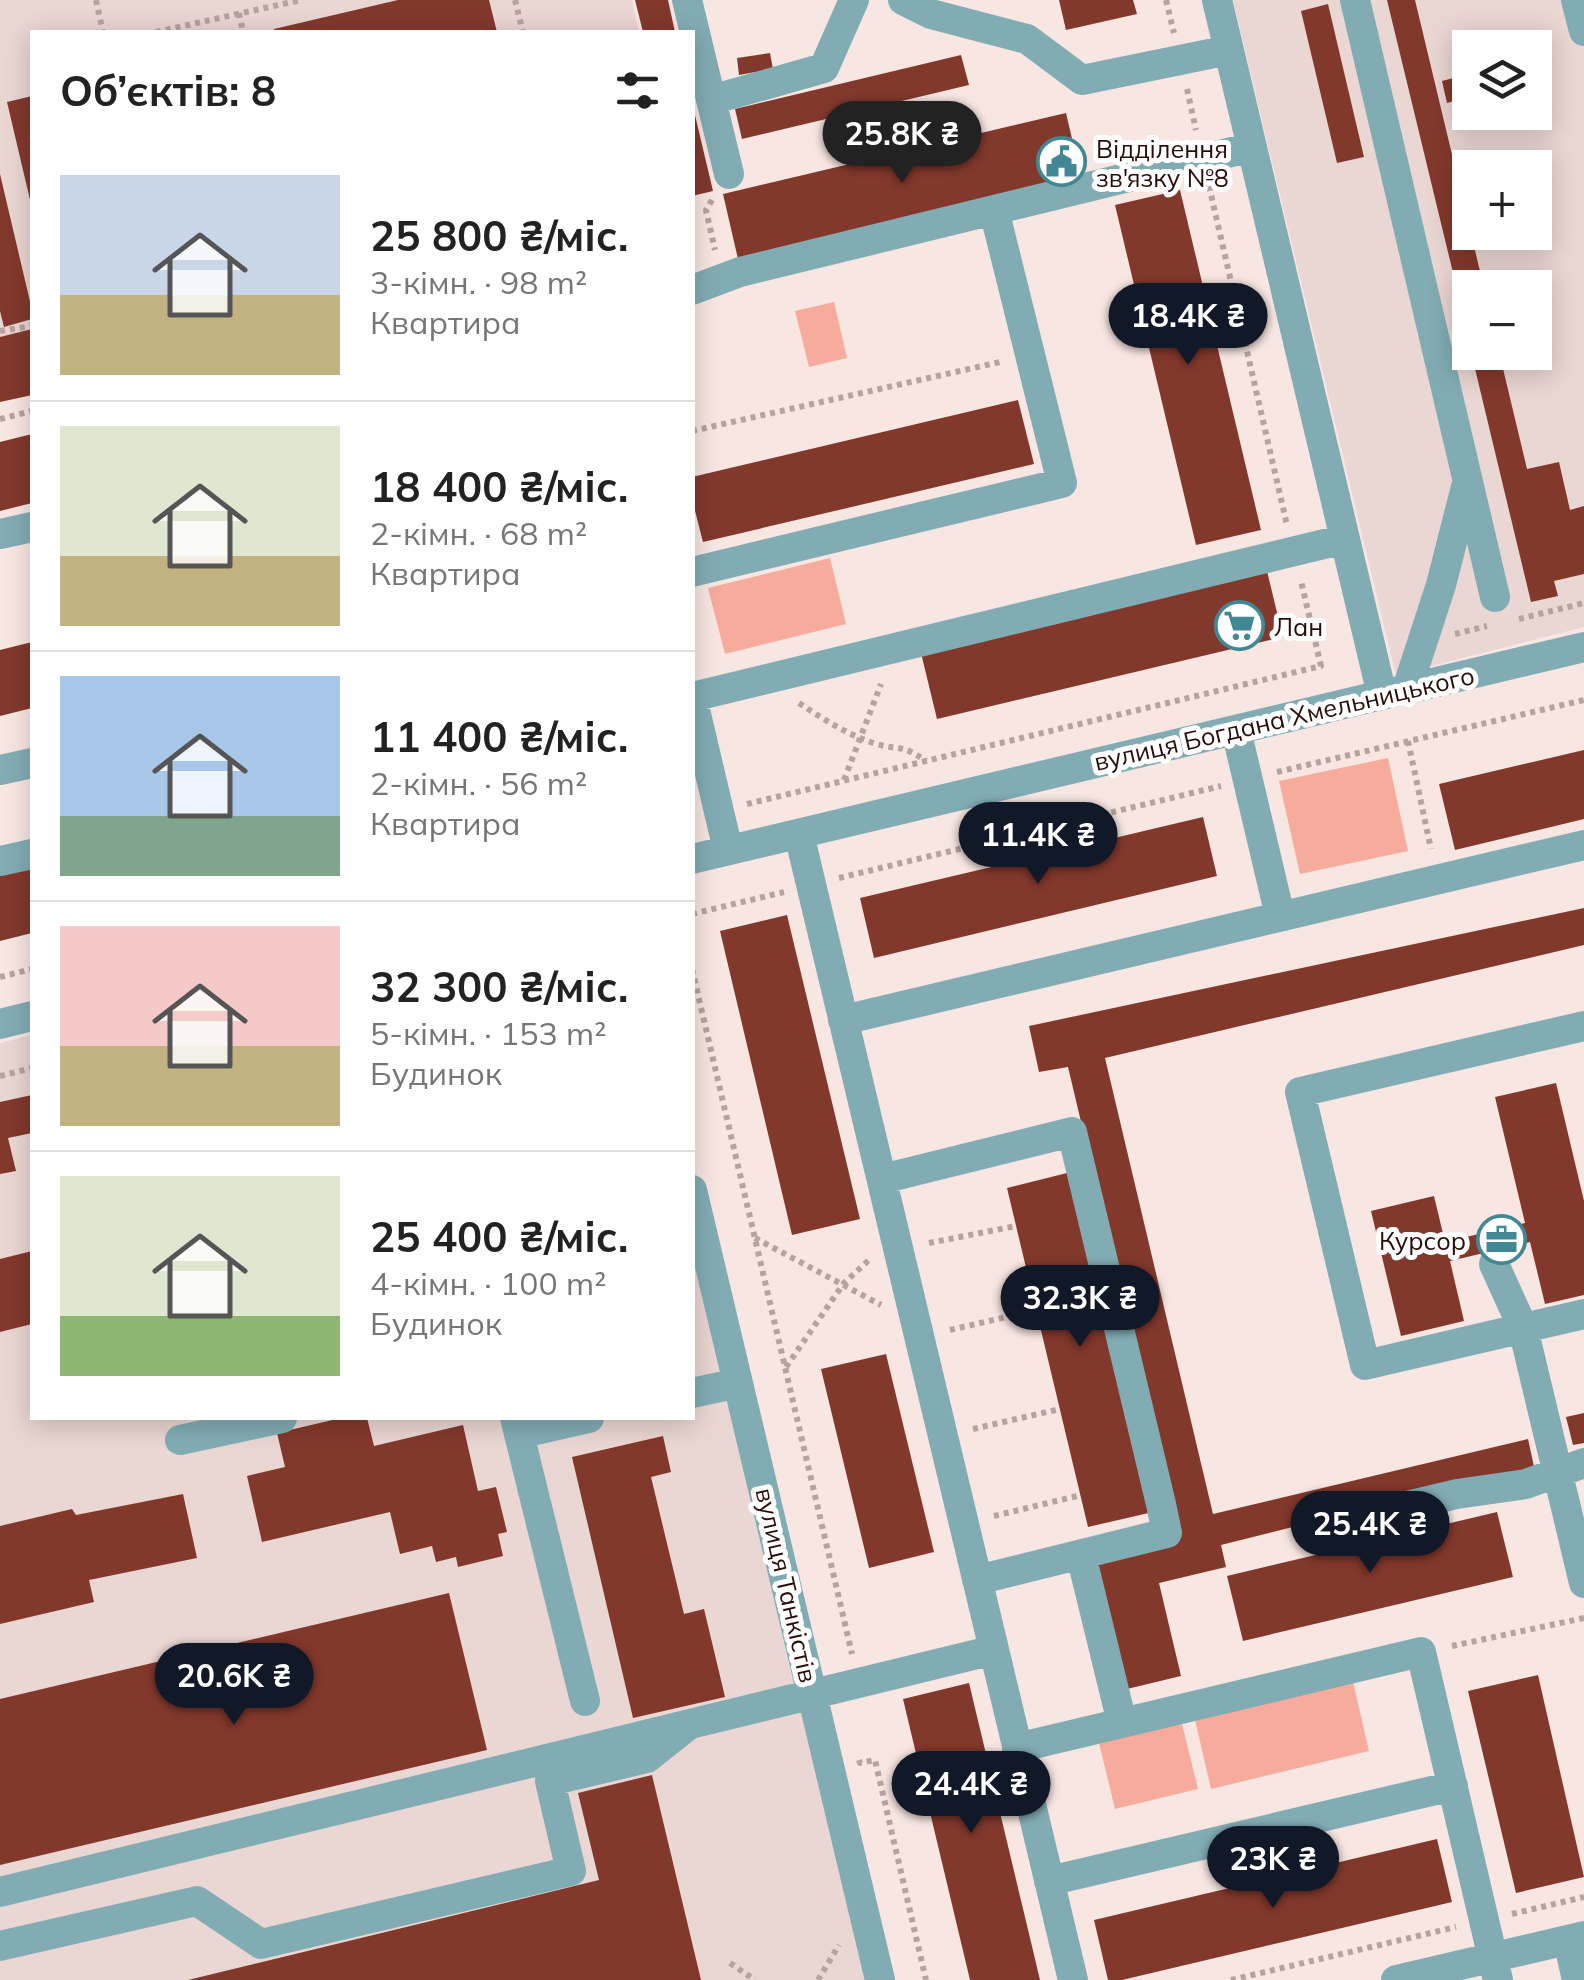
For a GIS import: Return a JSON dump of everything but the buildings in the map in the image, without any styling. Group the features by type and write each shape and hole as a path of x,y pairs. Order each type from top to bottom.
{"street":[{"path":"686,0 694,30"},
{"path":"903,0 931,14 1027,39 1082,80 1228,50"},
{"path":"1355,0 1496,597"},
{"path":"1576,0 1584,31"},
{"path":"1228,2 1228,50 1345,539 1394,692"},
{"path":"711,100 824,68 850,6"},
{"path":"695,36 729,174"},
{"path":"695,289 721,278 1252,147"},
{"path":"695,571 1062,482 994,210"},
{"path":"1394,692 1441,585 1468,480"},
{"path":"0,534 30,527"},
{"path":"695,696 1345,539"},
{"name":"вулиця Богдана Хмельницького","path":"695,858 1584,647"},
{"path":"695,710 728,850"},
{"path":"1236,730 1280,916"},
{"path":"0,770 30,763"},
{"path":"799,834 1073,1980"},
{"path":"844,1020 1584,845"},
{"path":"0,861 30,854"},
{"path":"0,1024 30,1016"},
{"path":"1584,1026 1300,1092 1365,1366 1584,1314"},
{"path":"882,1179 1072,1132 1168,1534 977,1580"},
{"name":"вулиця Танкістів","path":"695,1203 880,1980"},
{"path":"1494,1264 1523,1328 1571,1467 1584,1584"},
{"path":"695,1393 738,1383"},
{"path":"180,1439 272,1420"},
{"path":"571,1420 517,1426 585,1701"},
{"path":"1334,1523 1457,1494 1526,1484 1571,1467"},
{"path":"1082,1554 1122,1723"},
{"path":"0,1892 994,1650"},
{"path":"1017,1748 1422,1652 1496,1968"},
{"path":"0,1946 197,1901 261,1944 571,1871 550,1781 647,1758 693,1722"},
{"path":"1049,1881 1453,1786"},
{"path":"1396,1980 1496,1968 1576,1938 1577,1980"}],"path":[{"path":"96,0 103,30"},
{"path":"178,30 301,0"},
{"path":"516,0 523,30"},
{"path":"719,811 1321,666 1166,0"},
{"path":"239,14 243,30"},
{"path":"721,278 706,210 729,174"},
{"path":"0,331 30,326"},
{"path":"695,430 1030,356"},
{"path":"0,419 30,412"},
{"path":"843,781 894,648"},
{"path":"695,913 1584,700"},
{"path":"796,702 860,738 880,745 905,746 926,761"},
{"path":"1408,741 1437,879"},
{"path":"0,977 30,970"},
{"path":"695,983 858,1681"},
{"path":"0,1076 30,1068"},
{"path":"785,1368 844,1284 897,1244 1016,1226"},
{"path":"755,1238 844,1284 918,1331 1036,1310"},
{"path":"943,1436 1060,1408"},
{"path":"964,1524 1080,1495"},
{"path":"1422,1652 1584,1618"},
{"path":"856,1747 860,1763 874,1760 926,1980"},
{"path":"1231,1980 1584,1897"},
{"path":"818,1980 840,1944"},
{"path":"730,1963 755,1980"}],"shaded area":[{"path":"0,0 632,0 639,30 30,30 30,395 0,402"},
{"path":"1233,0 1584,0 1584,627 1396,675"},
{"path":"834,302 847,358 809,367 795,311"},
{"path":"830,558 846,624 725,654 708,588"},
{"path":"1388,758 1408,851 1300,874 1279,781"},
{"path":"30,1036 30,1420 695,1420 695,1244 869,1980 0,1980 0,1043"},
{"path":"1353,1682 1369,1751 1211,1789 1195,1720"},
{"path":"1181,1720 1198,1789 1115,1809 1098,1739"}],"place":[{"name":"Відділення зв'язку №8","path":"1061,162"},
{"name":"Лан","path":"1239,626"},
{"name":"Курсор","path":"1501,1240"}]}
